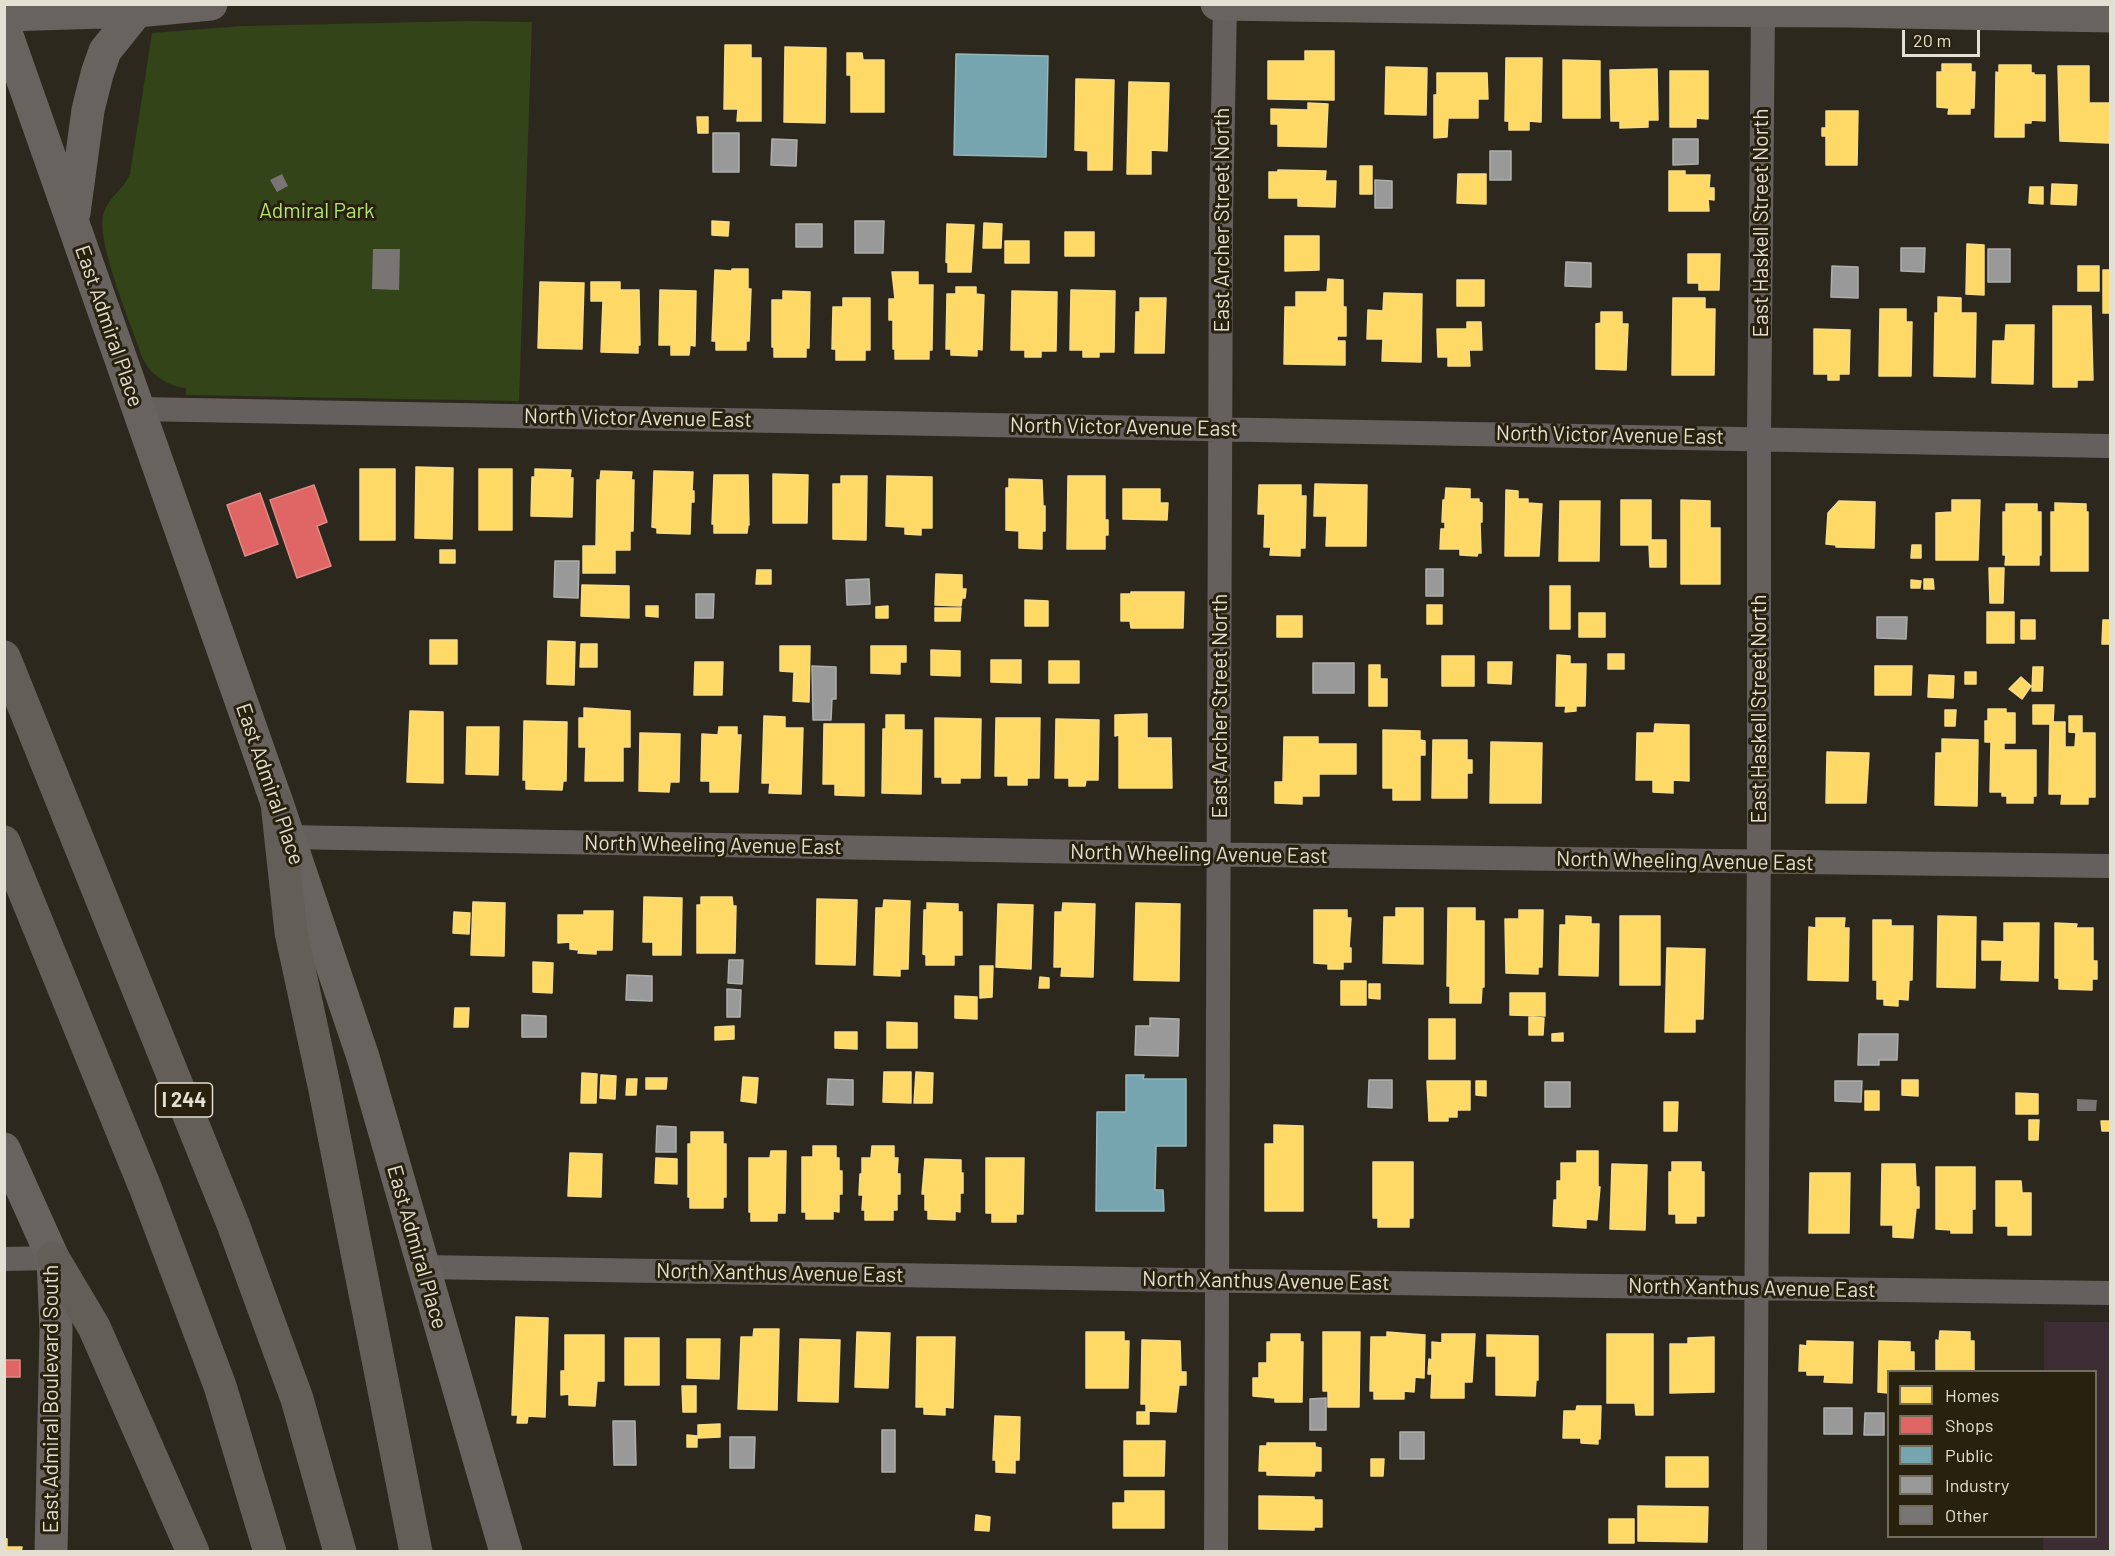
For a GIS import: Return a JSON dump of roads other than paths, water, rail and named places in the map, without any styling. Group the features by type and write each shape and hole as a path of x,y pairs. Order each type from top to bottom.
{"highway":[{"name":"I 244","path":"4,657 233,1224 297,1399 340,1551"},
{"path":"277,803 291,932 325,1090 416,1551"},
{"path":"4,842 145,1186 216,1375 270,1551"},
{"path":"53,1258 94,1327 193,1551"}],"main road":[{"path":"4,15 137,11 211,4"},
{"path":"1217,4 1763,10 2063,10 2110,16"},
{"path":"73,220 88,110 97,75 105,51 137,11"},
{"name":"East Admiral Place","path":"4,27 277,803 363,1057 506,1551"},
{"name":"East Admiral Boulevard South","path":"4,1149 53,1258 56,1330 51,1551"}],"street":[{"name":"East Archer Street North","path":"1216,1551 1225,5"},
{"name":"East Haskell Street North","path":"1755,1551 1763,10"},
{"name":"North Victor Avenue East","path":"138,409 2110,446"},
{"name":"North Wheeling Avenue East","path":"288,837 1219,855 2110,866"},
{"path":"4,1259 53,1258"},
{"name":"North Xanthus Avenue East","path":"422,1267 2110,1293"}],"park label":[{"name":"Admiral Park","path":"317,211"}]}
